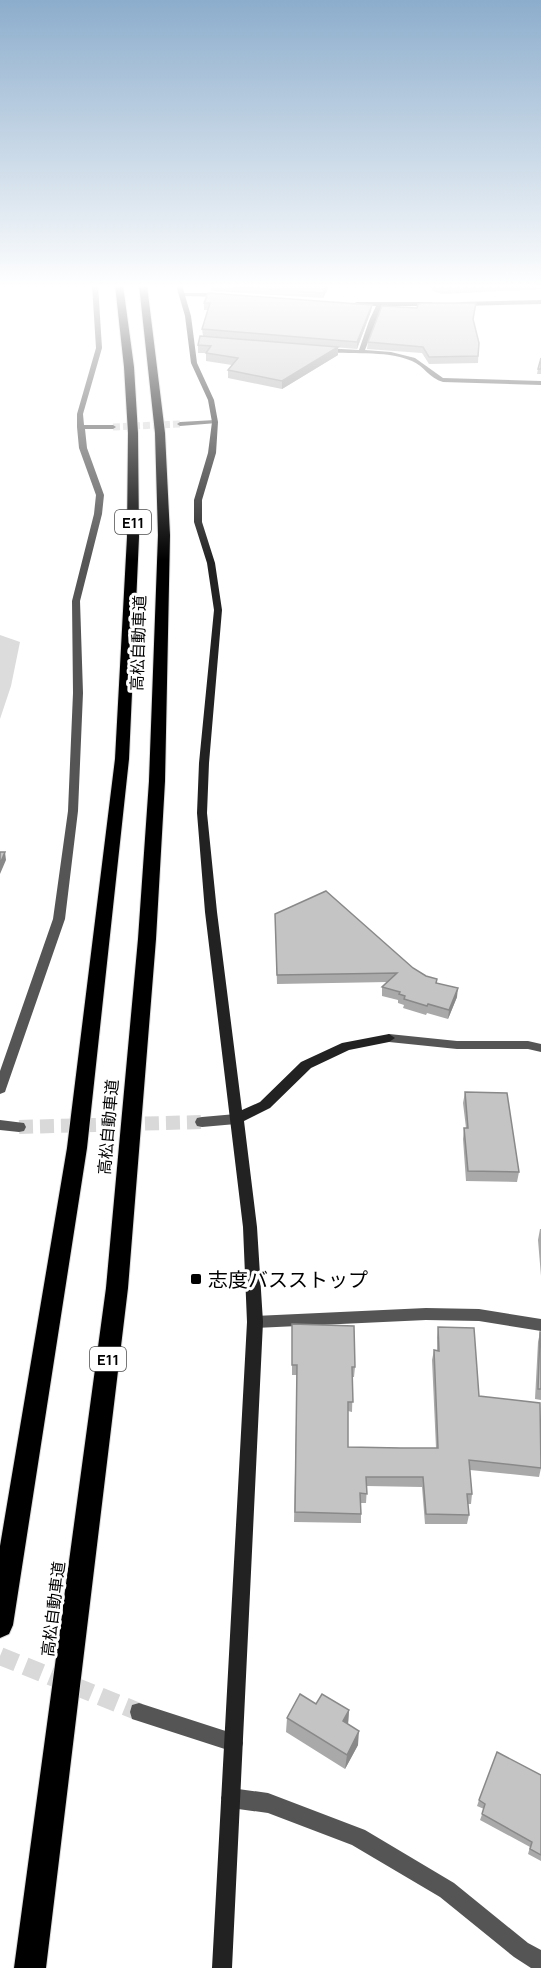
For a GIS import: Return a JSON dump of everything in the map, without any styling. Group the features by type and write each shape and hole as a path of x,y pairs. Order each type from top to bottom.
{"highway":[{"name":"高松自動車道","path":"0,1625 77,1148 122,759 133,537 129,377"},
{"name":"高松自動車道","path":"30,1968 117,1288 147,939 157,781 164,535 160,433 155,377"}],"street":[{"path":"0,1089 59,919 74,811 78,693 76,601 98,514 100,495 83,448 80,428 80,414 91,377"},
{"path":"200,377 211,400 215,422 212,453 198,500 198,522 211,563 218,610 204,763 202,813 211,912 250,1227 255,1322 222,1968"},
{"path":"434,377 436,379 541,383"},
{"path":"180,424 215,422"},
{"path":"80,428 113,426"},
{"path":"202,1122 236,1119 265,1105 306,1065 346,1046 389,1038 457,1045 528,1045 541,1048"},
{"path":"0,1125 19,1127"},
{"path":"255,1322 426,1314 479,1315 541,1325"},
{"path":"139,1712 234,1743"},
{"path":"231,1798 268,1803 358,1837 447,1890 520,1950 541,1962"}],"shaded area":[{"path":"0,635 20,642 11,686 0,719"}],"building":[{"path":"262,377 289,377 282,381"},
{"path":"0,852 5,852 0,864"},
{"path":"326,891 413,968 426,976 437,979 436,983 458,988 449,1010 404,999 405,996 399,994 400,992 382,987 397,973 277,975 275,914"},
{"path":"465,1092 507,1093 519,1172 468,1171 464,1128 468,1128"},
{"path":"292,1324 354,1326 355,1367 352,1367 353,1402 348,1402 348,1447 438,1448 434,1350 439,1351 438,1327 474,1328 479,1396 540,1403 541,1468 469,1460 472,1494 467,1494 469,1515 426,1514 423,1477 366,1477 367,1494 360,1493 361,1514 295,1512 297,1365 292,1365"},
{"path":"540,1332 541,1389 538,1389"},
{"path":"300,1694 316,1704 322,1694 349,1710 343,1721 359,1731 347,1755 287,1718"},
{"path":"497,1752 541,1775 541,1855 530,1849 532,1842 482,1814 485,1804 479,1800"}],"tunnel":[{"path":"113,427 180,424"},
{"path":"19,1127 202,1122"},
{"path":"0,1656 139,1712"}],"place":[{"name":"志度バスストップ","path":"196,1279"}]}
